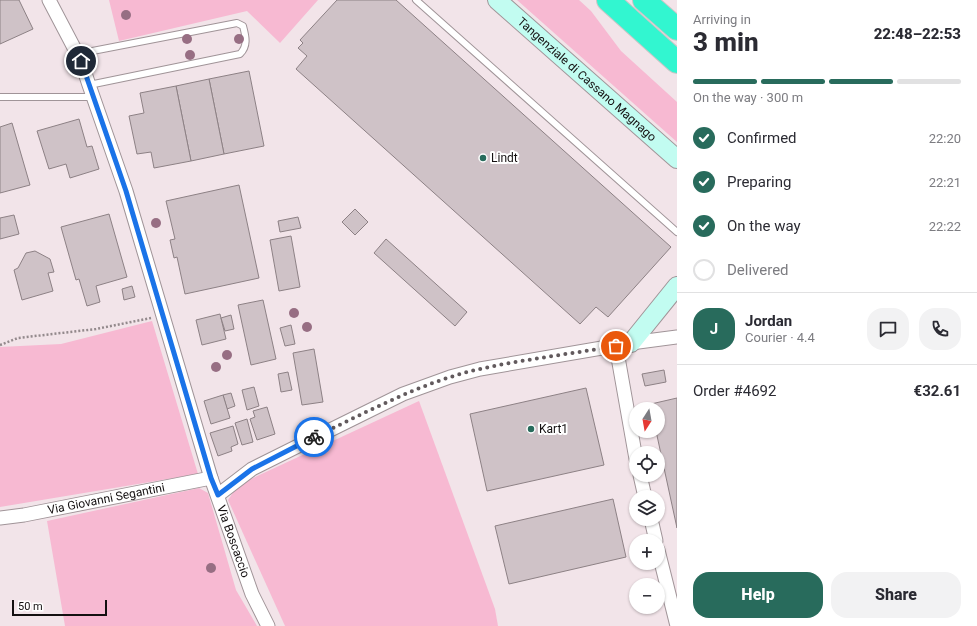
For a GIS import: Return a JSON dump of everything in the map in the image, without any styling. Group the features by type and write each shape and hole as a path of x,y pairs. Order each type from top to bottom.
{"highway":[{"path":"608,0 677,62"},
{"path":"644,0 677,29"}],"street":[{"name":"Via Boscaccio","path":"49,0 77,54 126,191 211,478 252,594 268,626"},
{"name":"Tangenziale di Cassano Magnago","path":"497,0 677,158"},
{"path":"635,446 623,344 677,286"},
{"path":"218,495 252,469 403,394 480,369 623,344 677,337"},
{"name":"Via Giovanni Segantini","path":"0,518 24,515 211,478"},
{"path":"663,570 677,626"}],"lane":[{"path":"416,0 677,232"},
{"path":"0,97 91,91 240,54 244,50 246,38 244,26 237,23 77,54"}],"path":[{"path":"0,345 18,338 96,330 163,316"}],"shaded area":[{"path":"109,0 318,0 280,43 247,11 119,41"},
{"path":"517,0 579,0 591,11 621,51 677,102 677,142"},
{"path":"152,321 198,474 0,507 0,347 61,344"},
{"path":"419,401 495,609 498,626 285,626 228,500 238,485"},
{"path":"199,488 208,493 236,590 257,626 65,626 47,521"}],"building":[{"path":"0,0 19,0 33,29 0,44"},
{"name":"Lindt","path":"337,0 396,0 671,247 608,317 596,307 580,324 296,69 307,56 298,48 303,43 300,40"},
{"path":"249,71 264,146 224,154 209,79"},
{"path":"209,79 224,154 191,161 176,86"},
{"path":"176,86 191,161 154,168 151,152 137,154 129,116 144,113 140,93"},
{"path":"79,119 87,147 92,146 99,169 70,178 66,164 49,169 37,131"},
{"path":"12,123 30,185 0,193 0,127"},
{"path":"239,185 259,278 185,294 177,257 174,258 170,240 175,239 166,201"},
{"path":"355,209 368,222 355,235 342,222"},
{"path":"109,214 127,277 96,286 100,302 87,306 79,279 76,280 61,227"},
{"path":"14,215 19,234 0,239 0,218"},
{"path":"298,217 301,228 280,232 278,221"},
{"path":"291,236 300,287 279,291 270,240"},
{"path":"386,239 467,312 455,326 374,253"},
{"path":"35,251 50,259 54,272 48,273 53,291 22,300 14,270 18,268 26,253"},
{"path":"132,286 135,297 124,300 122,289"},
{"path":"263,300 276,359 251,365 238,305"},
{"path":"220,314 226,339 202,345 196,320"},
{"path":"231,315 234,329 225,331 221,318"},
{"path":"291,325 295,344 285,346 280,328"},
{"path":"314,349 323,402 302,405 293,353"},
{"path":"664,370 666,382 645,386 642,374"},
{"path":"288,372 292,390 281,392 278,374"},
{"path":"254,387 259,406 247,410 242,390"},
{"path":"586,388 604,465 487,491 470,414"},
{"path":"231,393 235,406 227,409 223,395"},
{"path":"223,395 230,418 211,424 204,401"},
{"path":"677,398 677,528 665,473 665,446 659,446 658,438 665,438 665,402 660,402"},
{"path":"267,407 275,434 257,440 250,419 255,417 253,411"},
{"path":"247,419 253,442 242,445 235,423"},
{"path":"233,426 238,444 231,447 232,451 218,456 210,433"},
{"path":"613,499 626,557 509,584 495,526"}],"way so far":[{"path":"314,437 403,394 450,377 480,369 616,346"}],"place":[{"name":"Lindt","path":"483,158"},
{"name":"Kart1","path":"531,429"}],"route":[{"path":"81,61 126,191 211,478 218,495 252,469 314,437"}]}
